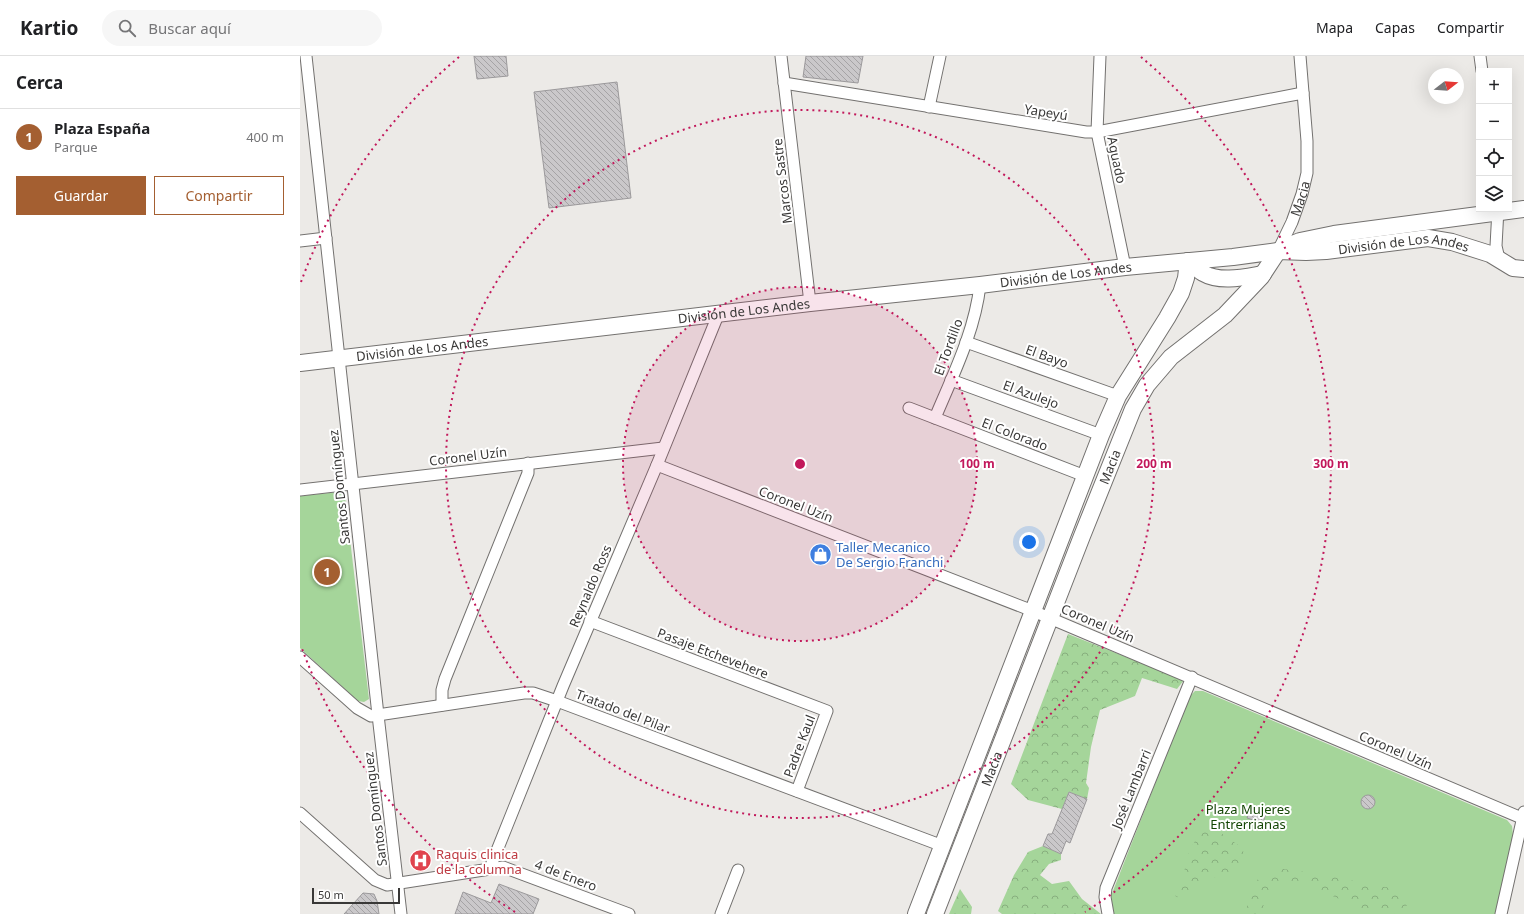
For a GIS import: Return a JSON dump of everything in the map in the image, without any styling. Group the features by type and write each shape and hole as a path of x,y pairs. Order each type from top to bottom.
{"street":[{"name":"Santos Domínguez","path":"306,56 352,484 402,914"},
{"name":"Marcos Sastre","path":"781,56 810,303"},
{"path":"929,107 940,56"},
{"name":"Aguado","path":"1100,56 1097,132 1125,267"},
{"name":"Macia","path":"935,914 1050,618 1141,394 1171,357 1226,315 1263,274 1278,251 1292,222 1302,194 1307,173 1307,141 1300,56"},
{"path":"1480,56 1482,68"},
{"name":"Yapeyú","path":"784,84 1077,131 1097,132 1303,93"},
{"name":"División de Los Andes","path":"1512,210 1524,209"},
{"name":"División de Los Andes","path":"1278,251 1300,241 1334,234 1492,212"},
{"path":"1499,212 1496,246 1499,259"},
{"path":"300,241 326,238"},
{"name":"División de Los Andes","path":"300,363 1125,267 1278,251 1326,251 1428,238 1452,242 1490,254 1513,268 1524,269"},
{"path":"1188,261 1204,273 1214,277 1243,277 1263,274"},
{"name":"Macia","path":"916,914 1101,434 1118,396 1181,293 1186,278 1188,261"},
{"name":"El Tordillo","path":"935,418 966,342 978,304 980,285"},
{"name":"Reynaldo Ross","path":"490,868 557,701 718,314"},
{"name":"El Bayo","path":"966,342 1118,396"},
{"name":"El Azulejo","path":"951,380 1101,434"},
{"name":"El Colorado","path":"909,408 1085,476"},
{"name":"Coronel Uzín","path":"300,490 663,448"},
{"path":"442,705 442,690 445,679 528,473 528,463"},
{"name":"Coronel Uzín","path":"656,465 1033,610 1523,816"},
{"name":"Pasaje Etchevehere","path":"590,621 827,711"},
{"name":"Tratado del Pilar","path":"300,657 357,708 371,716 442,705 533,694 557,701 943,846"},
{"name":"José Lambarri","path":"1108,914 1105,897 1106,888 1192,677"},
{"name":"Padre Kaul","path":"797,791 827,711"},
{"name":"4 de Enero","path":"300,813 375,880 387,884 398,884 503,867 515,870 629,914"},
{"path":"1501,914 1523,816"},
{"path":"721,914 738,870"}],"green space":[{"path":"339,492 345,497 369,699 364,702 358,701 300,648 300,496"},
{"path":"1068,634 1184,680 1177,689 1142,678 1135,696 1100,710 1091,747 1086,783 1089,788 1087,799 1069,792 1062,809 1028,800 1011,784"},
{"name":"Plaza Mujeres Entrerrianas","path":"1195,691 1203,691 1507,820 1512,826 1513,835 1496,914 1114,914 1111,896 1189,697"},
{"path":"1201,831 1221,833 1241,847 1246,857 1241,871 1199,881 1182,899 1175,896 1184,872 1189,851"},
{"path":"1043,846 1061,854 1061,860 1049,864 1040,875 1052,884 1069,881 1082,899 1101,914 1002,914 998,911 1014,875 1028,852"},
{"path":"1276,868 1313,873 1396,889 1409,904 1393,914 1365,911 1309,885 1279,882 1265,897 1262,914 1245,914 1254,882"},
{"path":"960,889 972,907 971,914 949,914"}],"building":[{"path":"474,56 506,56 508,76 477,79"},
{"path":"806,56 863,56 858,83 803,77"},
{"path":"617,82 631,198 549,208 534,92"},
{"path":"1069,792 1087,799 1070,843 1066,841 1061,854 1043,846 1048,834 1052,834"},
{"path":"1368,795 1373,797 1375,802 1373,807 1368,809 1363,807 1361,802 1363,797"},
{"path":"1250,808 1266,813 1263,823 1247,818"},
{"path":"499,884 539,899 533,914 455,914 463,892 491,903"},
{"path":"363,893 374,894 377,901 379,914 344,914"}],"place":[{"name":"Taller Mecanico De Sergio Franchi","path":"820,554"},
{"name":"Plaza España","path":"327,572"},
{"name":"Raquis clinica de la columna","path":"420,861"}]}
